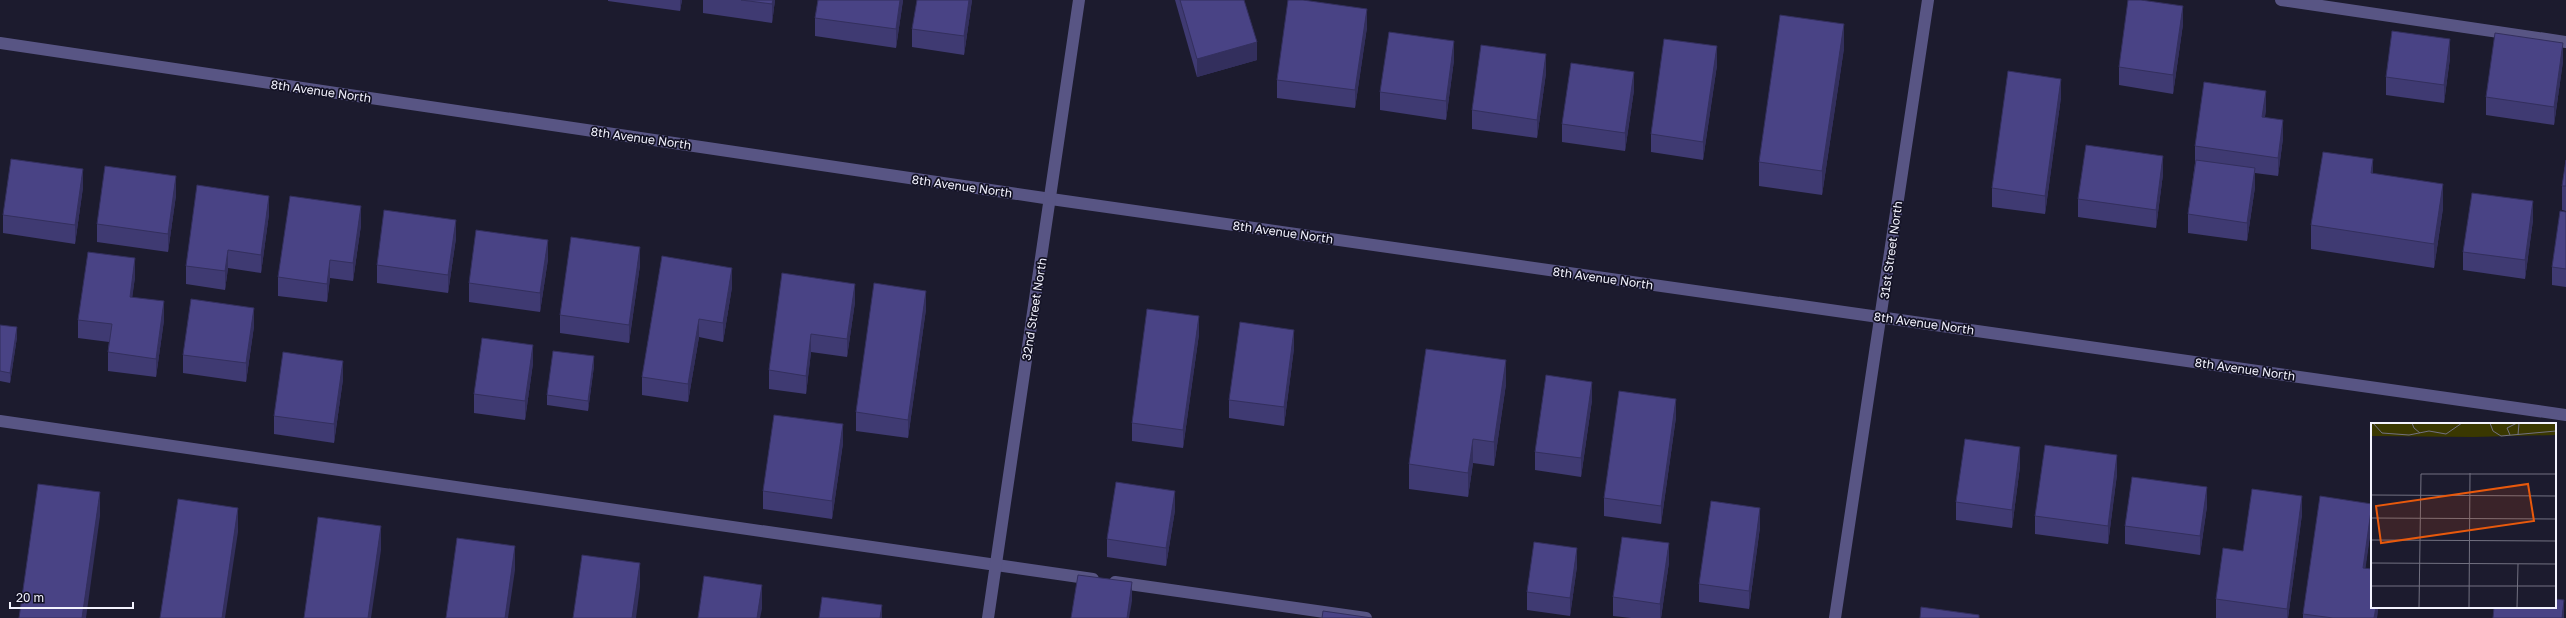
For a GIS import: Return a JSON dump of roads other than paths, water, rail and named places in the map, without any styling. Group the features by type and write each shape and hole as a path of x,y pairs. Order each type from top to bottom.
{"street":[{"name":"32nd Street North","path":"988,618 1051,199 1079,0"},
{"name":"31st Street North","path":"1835,618 1928,0"},
{"path":"2281,0 2566,42"},
{"name":"8th Avenue North","path":"0,43 1051,199 2566,415"},
{"path":"0,420 1366,618"}]}
